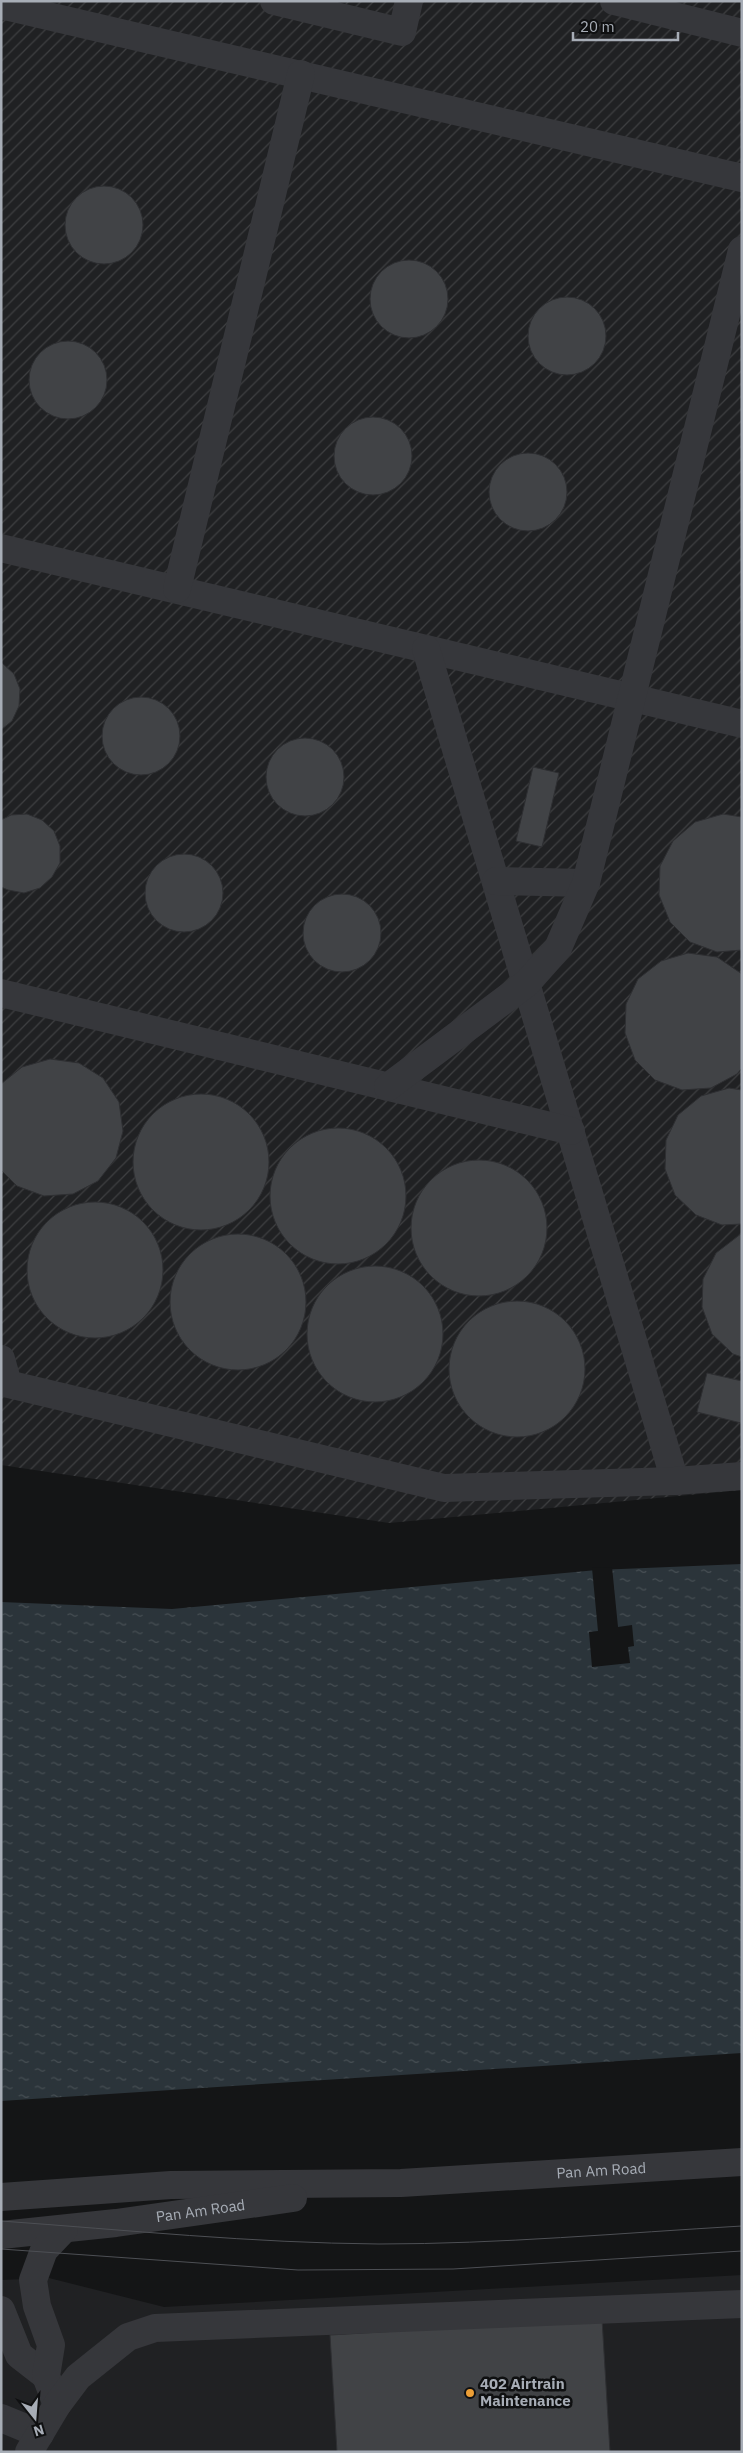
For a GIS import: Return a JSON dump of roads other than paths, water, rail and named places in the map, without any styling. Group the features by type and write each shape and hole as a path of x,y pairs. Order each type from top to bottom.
{"street":[{"path":"274,1 402,32 409,1"},
{"path":"614,1 742,33"},
{"path":"1,5 742,178"},
{"path":"178,589 301,74"},
{"path":"388,1087 527,982 558,948 586,883 742,250"},
{"path":"1,548 742,724"},
{"path":"426,649 675,1481"},
{"path":"496,881 586,883"},
{"path":"1,993 571,1131"},
{"path":"1,1359 8,1384 444,1488 675,1481 742,1476"},
{"name":"Pan Am Road","path":"1,2197 171,2185 401,2183 742,2162"},
{"name":"Pan Am Road","path":"1,2235 64,2229 401,2183"},
{"path":"57,2405 46,2376 51,2345 37,2306 33,2280 44,2250 64,2229"},
{"path":"1,2418 34,2443 57,2405 78,2377 128,2337 155,2328 742,2304"},
{"path":"1,2310 19,2356 46,2376"}],"water":[{"path":"742,1564 742,2053 1,2101 1,1602 172,1609 597,1570"}],"tram line":[{"path":"1,2221 237,2239 379,2244 515,2240 742,2226"},
{"path":"1,2249 298,2270 453,2269 742,2251"}],"place":[{"name":"402 Airtrain Maintenance","path":"470,2393"}]}
